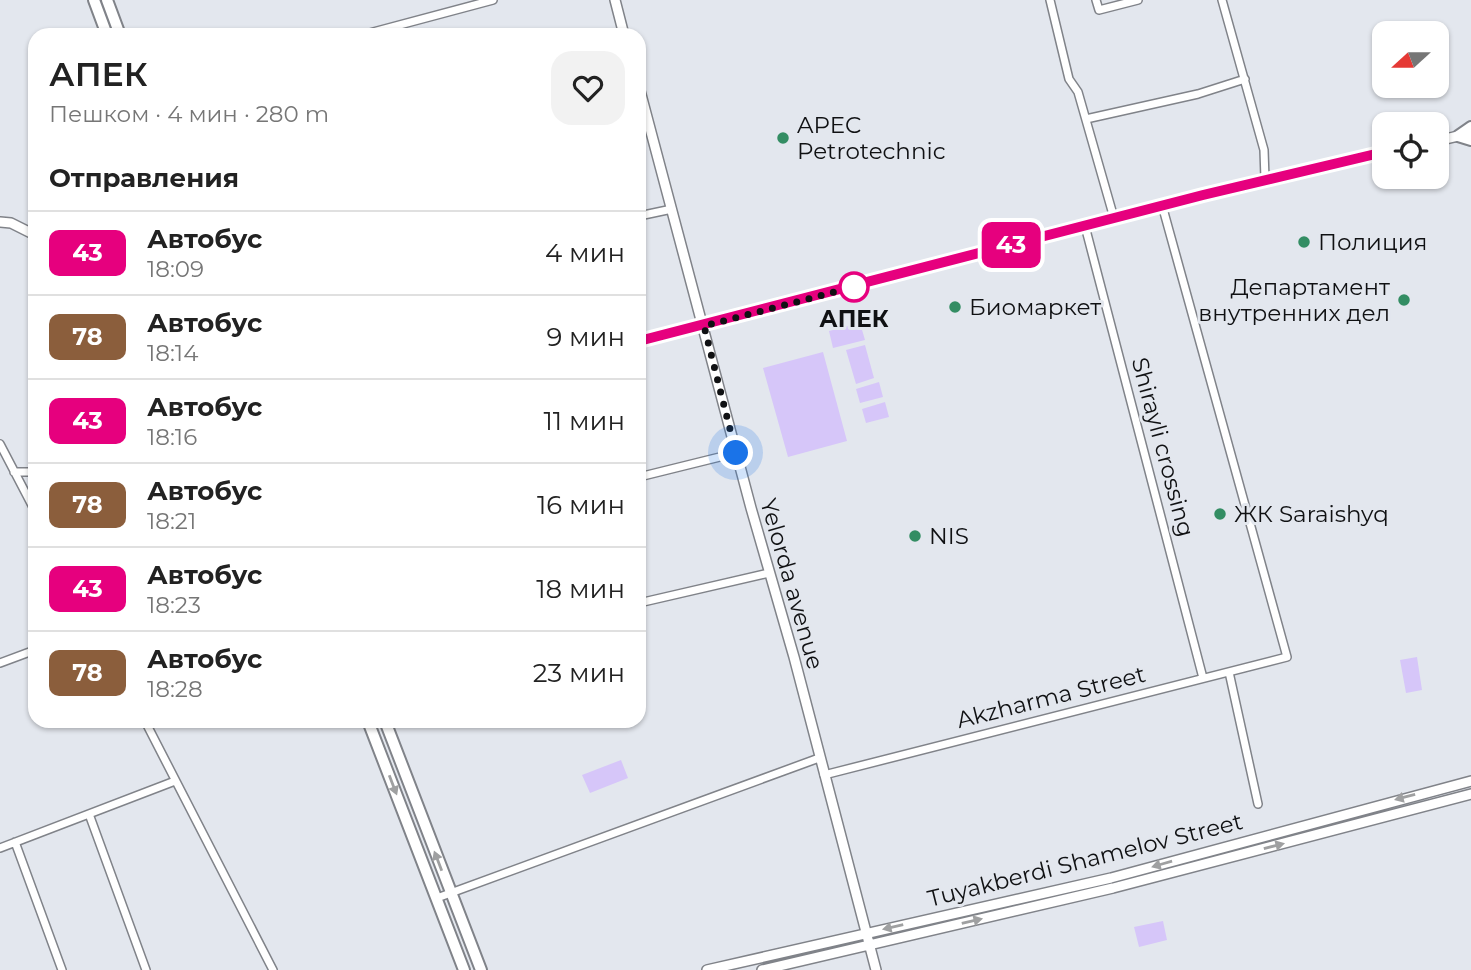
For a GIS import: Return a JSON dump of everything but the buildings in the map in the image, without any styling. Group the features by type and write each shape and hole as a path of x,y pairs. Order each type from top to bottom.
{"main road":[{"path":"94,0 104,28"},
{"path":"107,0 117,28"},
{"path":"1458,136 1471,127"},
{"path":"1458,136 1471,140"},
{"path":"371,728 464,970"},
{"path":"388,728 481,970"}],"street":[{"path":"395,28 493,0"},
{"path":"615,0 622,28"},
{"path":"1051,0 1069,79 1078,92 1114,218"},
{"path":"1096,0 1099,10 1138,0"},
{"path":"1222,0 1264,150 1265,179"},
{"path":"1086,119 1198,94 1245,79"},
{"name":"Yelorda avenue","path":"646,114 876,970"},
{"path":"1449,138 1471,133"},
{"path":"646,339 1162,205 1372,155"},
{"name":"Akzharma Street","path":"824,775 1287,657 1162,205"},
{"path":"646,215 672,209"},
{"path":"0,222 11,223 28,232"},
{"name":"Shirayli crossing","path":"1085,226 1203,678"},
{"path":"0,444 2,455 28,498"},
{"path":"646,475 736,453"},
{"path":"14,472 28,471"},
{"path":"646,601 769,573"},
{"path":"0,663 28,653"},
{"path":"1229,672 1258,804"},
{"path":"149,728 273,970"},
{"path":"437,898 819,758"},
{"path":"0,848 176,781"},
{"name":"Tuyakberdi Shamelov Street","path":"707,970 1111,878 1471,781"},
{"name":"Tuyakberdi Shamelov Street","path":"762,970 1113,888 1471,794"},
{"path":"89,814 146,970"},
{"path":"15,842 62,970"},
{"path":"1240,842 1243,854"}],"shaded area":[{"path":"860,323 865,340 833,348 829,331"},
{"path":"865,345 874,378 856,384 846,350"},
{"path":"823,352 847,441 788,457 763,368"},
{"path":"879,382 883,397 860,403 856,389"},
{"path":"885,402 889,417 866,423 862,409"},
{"path":"1417,657 1422,690 1406,693 1400,660"},
{"path":"621,760 628,778 590,793 582,775"},
{"path":"1163,921 1167,940 1139,947 1134,927"}],"bus line":[{"name":"43","path":"646,339 1265,179 1372,155"}],"place":[{"name":"APEC Petrotechnic","path":"783,138"},
{"name":"Полиция","path":"1304,242"},
{"name":"АПЕК","path":"854,287"},
{"name":"Департамент внутренних дел","path":"1404,300"},
{"name":"Биомаркет","path":"955,307"},
{"name":"ЖК Saraishyq","path":"1220,514"},
{"name":"NIS","path":"915,536"}],"route":[{"path":"736,453 704,326 854,287"}]}
